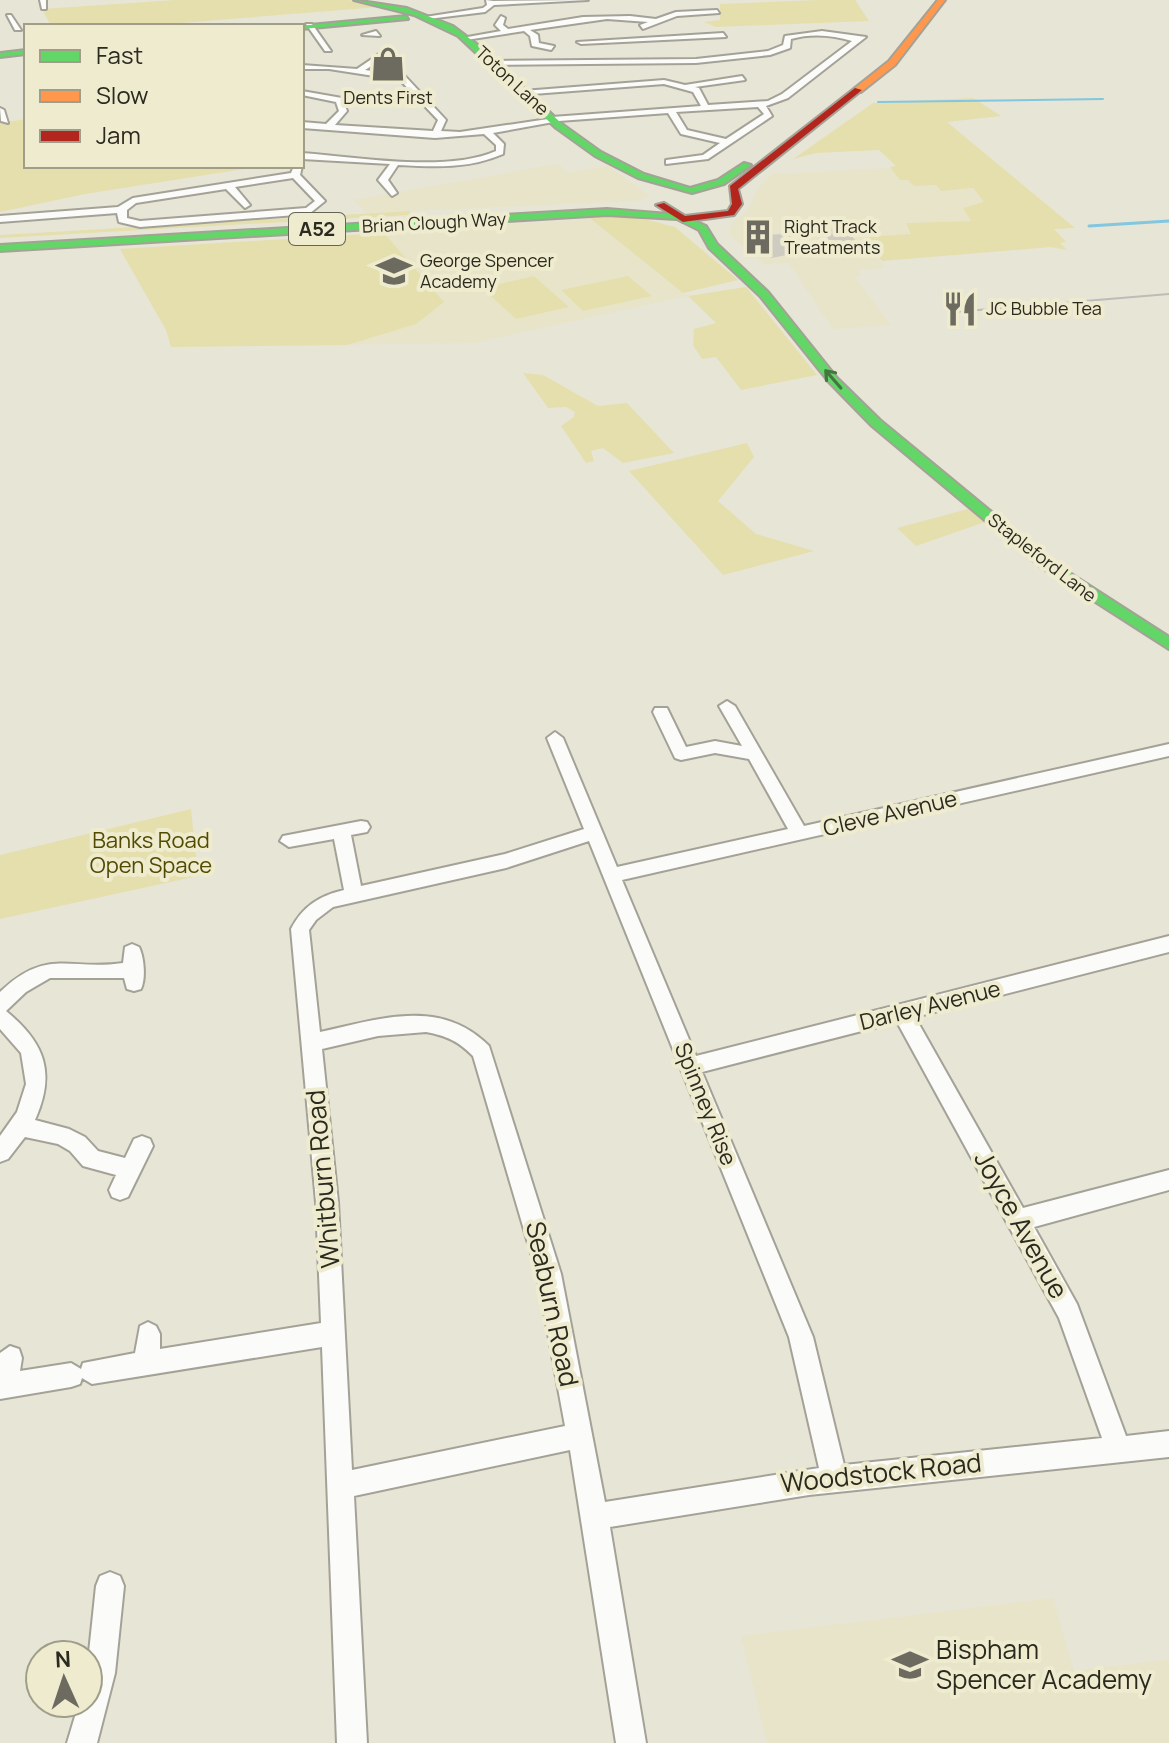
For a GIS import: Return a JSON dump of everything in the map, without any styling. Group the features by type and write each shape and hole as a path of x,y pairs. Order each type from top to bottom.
{"main road":[{"name":"Toton Lane","path":"357,0 427,16 466,38 553,120 666,206 682,224 715,232"},
{"path":"666,206 690,190 728,178 850,89 908,32 931,0"},
{"path":"666,206 698,206 715,232 732,206 733,188 892,63 942,0"},
{"path":"306,27 364,28 427,16"},
{"path":"0,55 24,52"},
{"path":"690,190 713,191 732,206"},
{"name":"Brian Clough Way","path":"0,242 666,206"},
{"name":"Brian Clough Way","path":"0,248 666,206"},
{"name":"Stapleford Lane","path":"715,232 833,380 872,410 923,460 1046,564 1169,644"}],"street":[{"path":"427,16 485,10 489,2 585,0"},
{"path":"644,39 641,28 654,21 680,13 717,12"},
{"path":"5,16 18,28"},
{"path":"466,38 612,16 654,21"},
{"path":"481,20 500,19 499,25 508,33"},
{"path":"565,21 584,29"},
{"path":"306,27 328,49"},
{"path":"527,31 534,35 534,48 551,48"},
{"path":"304,125 435,135 487,132 553,120 761,105 779,101 857,40 835,33 789,37 783,50 764,56 684,64 492,63"},
{"path":"586,41 725,36"},
{"path":"359,71 388,52"},
{"path":"304,67 359,71 406,80 442,120 435,135"},
{"path":"523,93 661,82 688,86 742,78"},
{"path":"688,86 698,92 706,108"},
{"path":"304,93 339,100 343,111 328,127"},
{"path":"669,162 703,160 769,114 761,105"},
{"path":"0,110 5,121"},
{"path":"670,110 684,132 727,142"},
{"path":"304,163 447,165 487,159 501,149 487,132"},
{"path":"392,193 383,180 395,163"},
{"path":"0,219 121,210 137,200 228,185 284,168"},
{"path":"121,210 123,222 288,215 313,210 320,201 304,168"},
{"path":"228,185 240,203"},
{"path":"661,712 681,754 715,747 754,754"},
{"path":"737,713 754,754 799,833"},
{"name":"Spinney Rise","path":"555,738 801,1337 834,1477"},
{"name":"Cleve Avenue","path":"612,875 1169,750"},
{"path":"289,841 361,827"},
{"path":"341,831 354,895"},
{"name":"Whitburn Road","path":"352,1743 327,1202 300,929 316,907 354,895 506,861 593,833"},
{"name":"Darley Avenue","path":"691,1066 1169,944"},
{"path":"0,1005 30,976 44,969 58,967 97,975 133,968"},
{"name":"Joyce Avenue","path":"902,1012 1069,1312 1118,1448"},
{"path":"0,1017 13,1027 25,1046 38,1088 33,1109 23,1127 0,1152"},
{"name":"Seaburn Road","path":"311,1043 433,1023 463,1031 482,1052 549,1274 595,1517 631,1743"},
{"path":"23,1127 72,1138 84,1147 91,1159 131,1169"},
{"path":"120,1190 142,1146"},
{"path":"1019,1220 1169,1180"},
{"path":"10,1358 3,1387 333,1333"},
{"path":"147,1364 148,1334"},
{"path":"340,1486 580,1435"},
{"name":"Woodstock Road","path":"595,1517 730,1490 834,1477 1118,1448 1168,1446"},
{"path":"82,1743 101,1673 110,1586"}],"shaded area":[{"name":"George Spencer Academy","path":"558,164 568,172 608,166 650,196 636,201 367,213 353,200"},
{"path":"891,168 900,180 908,180 914,186 936,185 941,191 973,188 985,202 972,221 907,223 911,234 871,248 884,268 858,270 861,276 855,277 891,325 833,329 789,263 763,264 729,234 731,224 747,211 759,187 772,174"},
{"name":"George Spencer Academy","path":"590,219 688,296 474,343 171,347 166,330 120,250"},
{"name":"Bispham Spencer Academy","path":"1053,1598 1074,1671 1169,1659 1169,1743 767,1743 741,1636"}],"green space":[{"path":"175,0 349,0 380,7 168,24 50,24 42,9"},
{"path":"855,0 869,21 716,27 704,22 720,20 720,4"},
{"path":"973,98 1001,116 947,122 1075,228 1054,229 1066,242 1060,243 1067,250 1051,247 882,261 865,237 911,234 906,223 971,221 963,208 984,202 973,188 941,191 936,185 914,186 908,180 900,180 890,167 896,166 879,150 816,153 793,159 873,103"},
{"path":"24,119 24,168 244,169 85,194 0,212 0,123"},
{"path":"410,211 409,215 0,238 0,235"},
{"path":"629,215 675,227 738,280 683,293 587,216"},
{"path":"384,233 444,302 416,324 347,345 171,347 166,330 120,249"},
{"path":"534,276 569,307 516,319 482,288"},
{"path":"628,276 652,296 583,311 561,290"},
{"path":"746,287 817,375 741,390 716,357 702,359 693,345 694,329 716,323 688,296"},
{"path":"523,373 543,375 598,406 627,403 674,453 623,463 603,448 591,451 594,461 586,463 561,426 574,417 575,412 566,407 548,408"},
{"path":"747,443 754,457 718,501 756,534 814,551 723,575 629,471"},
{"path":"968,509 985,522 916,546 897,528"},
{"name":"Banks Road Open Space","path":"191,809 198,876 0,919 0,855"}],"building":[{"path":"846,229 856,241 830,242 823,230"},
{"path":"789,234 796,253 772,258 765,255 757,235"}],"waterway":[{"path":"878,102 1103,99"},
{"path":"1089,226 1169,221"}],"tram line":[{"path":"954,312 1169,294"}],"traffic: fast":[{"path":"357,0 417,13 450,28 479,50 540,110 598,154 641,176 688,190"},
{"path":"304,27 406,18"},
{"path":"0,55 24,52"},
{"path":"692,190 721,182 747,165"},
{"path":"0,248 607,212 675,217"},
{"path":"681,218 703,228 713,246 764,294 833,380 876,423 1046,564 1169,644"}],"traffic: slow":[{"path":"858,90 892,63 942,0"}],"traffic: jam":[{"path":"661,205 683,219 731,213 737,204 733,188 858,90"}],"place":[{"name":"Dents First","path":"388,64"},
{"name":"Right Track Treatments","path":"758,237"},
{"name":"George Spencer Academy","path":"394,271"},
{"name":"JC Bubble Tea","path":"960,309"},
{"name":"Bispham Spencer Academy","path":"910,1665"}]}
